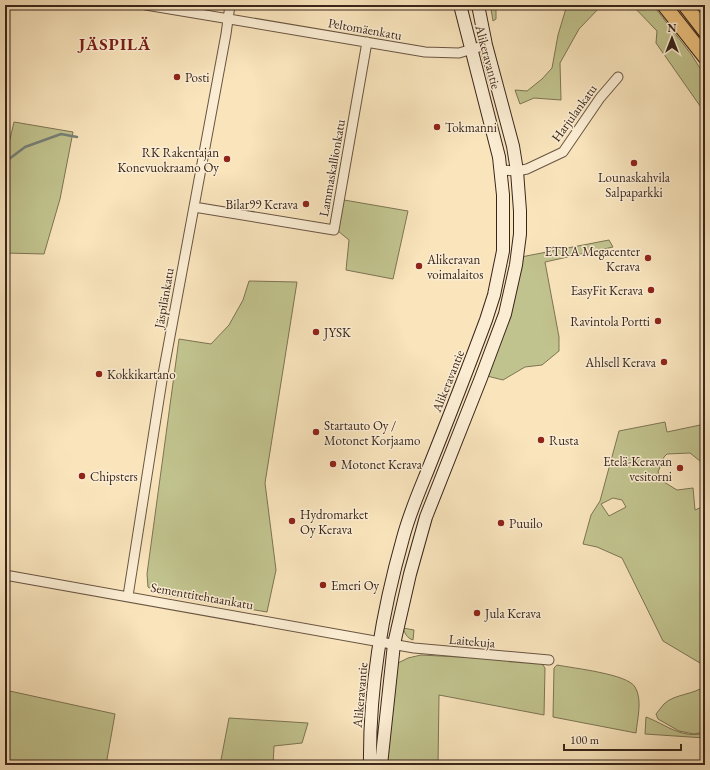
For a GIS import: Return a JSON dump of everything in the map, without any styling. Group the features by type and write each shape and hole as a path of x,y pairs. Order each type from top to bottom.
{"main road":[{"path":"664,5 705,56"},
{"path":"685,5 705,31"}],"street":[{"name":"Peltomäenkatu","path":"146,5 425,52 459,53 486,45"},
{"name":"Jäspilänkatu","path":"128,596 164,374 230,5"},
{"name":"Alikeravantie","path":"370,765 371,716 376,663 398,560 411,513 434,450 475,350 494,295 503,251 504,195 499,157 490,117 460,5"},
{"name":"Alikeravantie","path":"381,765 394,644 403,600 426,517 505,314 516,265 520,234 517,171 513,146 486,45 478,5"},
{"name":"Lammaskallionkatu","path":"194,207 334,230 367,42"},
{"name":"Harjulankatu","path":"501,170 517,171 527,169 563,152 600,98 618,77"},
{"name":"Sementtitehtaankatu","path":"5,574 394,644"},
{"name":"Laitekuja","path":"394,644 446,652 549,660"}],"green space":[{"path":"489,5 496,5 496,19 493,21 491,9"},
{"path":"567,5 602,5 579,29 560,63 561,100 534,98 520,104 515,90 527,91 542,79 552,68 558,35"},
{"path":"632,5 653,5 691,54 705,76 705,113 656,43 657,31"},
{"path":"14,122 73,132 60,199 44,254 5,253 5,157"},
{"path":"344,200 408,211 393,279 346,270 349,240 338,231"},
{"path":"609,240 613,247 545,262 559,337 559,351 542,365 525,367 503,380 487,376 521,257"},
{"path":"249,281 297,282 265,483 276,570 267,612 159,594 148,587 147,574 179,339 211,344 229,325 243,300"},
{"path":"665,422 667,432 705,424 705,465 690,453 667,454 664,457 658,472 664,482 677,490 693,488 695,510 702,507 705,490 705,666 663,641 622,558 597,547 583,544 591,515 600,501 619,431","holes":["613,498 622,500 626,507 609,516 601,504"]},
{"path":"403,628 414,630 413,640 406,636"},
{"path":"421,655 535,661 542,664 545,668 544,715 439,695 438,765 384,765 393,672 398,663 408,658"},
{"path":"557,665 611,675 630,682 635,687 639,698 636,733 553,717 554,668"},
{"path":"705,686 705,732 694,734 679,731 658,719 656,714 668,701"},
{"path":"5,690 115,714 106,765 5,765"},
{"path":"646,717 681,733 705,733 705,738 645,734"},
{"path":"229,718 308,723 302,743 274,746 273,765 220,765"}],"waterway":[{"path":"5,162 25,147 61,134 77,137"}],"place":[{"name":"Posti","path":"177,77"},
{"name":"Tokmanni","path":"437,127"},
{"name":"RK Rakentajan Konevuokraamo Oy","path":"227,159"},
{"name":"Lounaskahvila Salpaparkki","path":"634,163"},
{"name":"Bilar99 Kerava","path":"306,204"},
{"name":"ETRA Megacenter Kerava","path":"648,258"},
{"name":"Alikeravan voimalaitos","path":"419,266"},
{"name":"EasyFit Kerava","path":"651,290"},
{"name":"Ravintola Portti","path":"658,321"},
{"name":"JYSK","path":"316,332"},
{"name":"Ahlsell Kerava","path":"664,362"},
{"name":"Kokkikartano","path":"99,374"},
{"name":"Startauto Oy / Motonet Korjaamo","path":"316,432"},
{"name":"Rusta","path":"541,440"},
{"name":"Motonet Kerava","path":"333,464"},
{"name":"Etelä-Keravan vesitorni","path":"680,468"},
{"name":"Chipsters","path":"82,476"},
{"name":"Hydromarket Oy Kerava","path":"292,521"},
{"name":"Puuilo","path":"501,523"},
{"name":"Emeri Oy","path":"323,585"},
{"name":"Jula Kerava","path":"477,613"}],"district":[{"name":"JÄSPILÄ","path":"115,44"}]}
